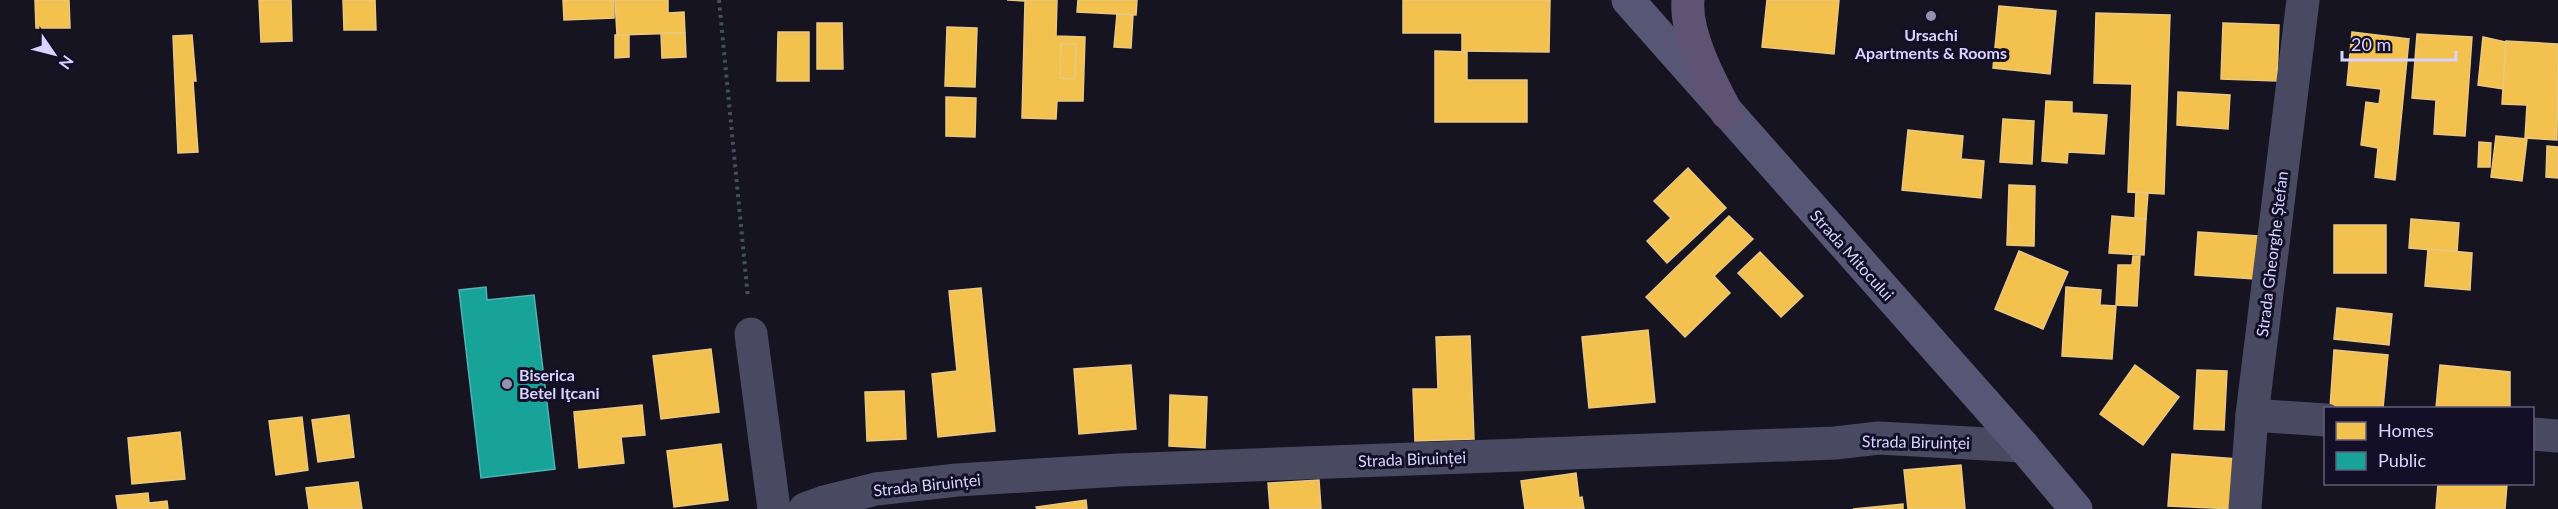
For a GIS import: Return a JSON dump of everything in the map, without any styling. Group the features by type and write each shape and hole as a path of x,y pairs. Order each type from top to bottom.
{"main road":[{"name":"Strada Mitocului","path":"1628,0 2076,509"},
{"path":"1688,0 1694,38 1704,68 1727,113"}],"street":[{"name":"Strada Gheorghe Ștefan","path":"2244,509 2252,415 2302,0"},
{"path":"751,334 774,509"},
{"path":"2252,415 2324,420"},
{"path":"2534,434 2558,436"},
{"name":"Strada Biruinței","path":"804,509 824,501 876,489 957,480 1120,470 1835,443 1879,438 2023,447"}],"path":[{"path":"719,0 751,334"}],"building: Homes":[{"path":"35,0 69,0 70,28 36,28"},
{"path":"259,0 291,0 292,41 261,42"},
{"path":"343,0 375,0 376,30 344,30"},
{"path":"563,0 614,0 614,18 564,20"},
{"path":"615,0 668,0 668,13 684,12 685,33 617,35"},
{"path":"1007,0 1057,0 1056,36 1085,37 1083,101 1057,101 1056,119 1022,118 1025,1"},
{"path":"1078,0 1137,0 1136,15 1077,12"},
{"path":"1403,0 1550,0 1549,52 1462,51 1462,33 1403,33"},
{"path":"1767,0 1839,0 1834,54 1762,47"},
{"path":"1999,6 2056,11 2050,74 1993,68"},
{"path":"2096,13 2170,15 2164,194 2128,192 2132,84 2094,83"},
{"path":"1117,14 1133,15 1131,48 1114,47"},
{"path":"817,23 842,23 843,69 817,69"},
{"path":"2223,23 2279,25 2277,81 2221,79"},
{"path":"947,27 977,28 975,87 945,86"},
{"path":"778,32 809,32 809,81 777,81"},
{"path":"2352,32 2409,39 2395,180 2375,177 2378,148 2361,145 2366,102 2379,104 2381,89 2347,85"},
{"path":"661,33 685,33 686,57 662,58"},
{"path":"2417,34 2472,37 2465,136 2434,134 2436,100 2412,98"},
{"path":"192,35 198,152 178,153 173,36"},
{"path":"615,35 629,35 629,57 615,58"},
{"path":"2483,37 2506,42 2503,89 2478,85"},
{"path":"2506,41 2558,44 2557,140 2525,138 2527,105 2502,104"},
{"path":"1061,44 1076,44 1075,79 1060,78"},
{"path":"1435,51 1467,52 1467,80 1527,80 1527,122 1435,122"},
{"path":"2178,92 2230,95 2228,129 2177,125"},
{"path":"946,97 976,98 975,137 946,136"},
{"path":"2046,101 2072,102 2072,113 2107,115 2104,154 2068,152 2067,163 2042,161"},
{"path":"2003,119 2034,121 2032,164 2000,162"},
{"path":"1908,130 1963,136 1961,159 1984,161 1981,198 1902,190"},
{"path":"2496,136 2527,139 2522,181 2491,177"},
{"path":"2479,142 2491,143 2490,167 2478,167"},
{"path":"2547,146 2558,147 2558,178 2546,177"},
{"path":"1688,168 1726,208 1667,263 1647,241 1671,218 1654,201"},
{"path":"2009,185 2035,186 2034,246 2007,245"},
{"path":"2136,192 2148,193 2146,219 2135,218"},
{"path":"1729,216 1753,239 1714,276 1730,293 1685,337 1646,297"},
{"path":"2112,216 2146,219 2144,255 2109,253"},
{"path":"2411,219 2459,223 2457,252 2409,248"},
{"path":"2334,225 2386,225 2386,273 2334,273"},
{"path":"2198,232 2258,236 2255,279 2195,275"},
{"path":"2428,249 2472,253 2470,290 2425,286"},
{"path":"2019,251 2068,272 2043,329 1995,309"},
{"path":"1760,252 1803,296 1781,317 1738,273"},
{"path":"2133,256 2140,256 2137,306 2116,305 2118,265 2132,265"},
{"path":"2066,287 2101,290 2100,305 2116,306 2112,359 2062,356"},
{"path":"981,288 995,431 938,437 932,374 957,371 949,291"},
{"path":"2337,308 2392,314 2389,345 2334,339"},
{"path":"1648,330 1655,402 1589,408 1582,337"},
{"path":"1470,336 1474,439 1415,441 1413,389 1438,389 1436,337"},
{"path":"711,349 719,412 661,419 653,356"},
{"path":"2334,350 2388,355 2383,407 2330,407"},
{"path":"1131,365 1136,429 1079,434 1074,369"},
{"path":"2135,365 2179,397 2143,445 2100,414"},
{"path":"2440,365 2510,372 2510,407 2436,407"},
{"path":"2197,370 2227,371 2224,430 2194,429"},
{"path":"904,391 906,439 867,441 865,392"},
{"path":"1170,395 1207,397 1205,448 1169,446"},
{"path":"642,405 645,435 621,437 624,463 579,468 574,412"},
{"path":"349,415 354,457 318,462 312,420"},
{"path":"302,417 308,470 276,475 269,421"},
{"path":"180,432 185,479 132,484 128,438"},
{"path":"721,444 728,500 674,507 667,451"},
{"path":"2172,454 2238,459 2234,509 2168,506"},
{"path":"1961,465 1965,509 1908,509 1904,470"},
{"path":"1576,473 1579,498 1582,497 1584,509 1525,509 1521,481"},
{"path":"1319,480 1321,509 1270,509 1268,483"},
{"path":"358,482 362,509 309,509 306,488"},
{"path":"2438,485 2507,485 2505,509 2436,509"},
{"path":"148,493 149,503 167,501 168,509 118,509 116,496"},
{"path":"1086,500 1087,509 1037,509 1036,507"},
{"path":"1903,504 1903,509 1853,509"}],"building: Public":[{"name":"Biserica Betel Iţcani","path":"486,287 487,300 534,295 555,469 481,478 459,290"}],"place":[{"name":"Ursachi Apartments & Rooms","path":"1931,16"},
{"name":"Biserica Betel Iţcani","path":"507,384"}]}
